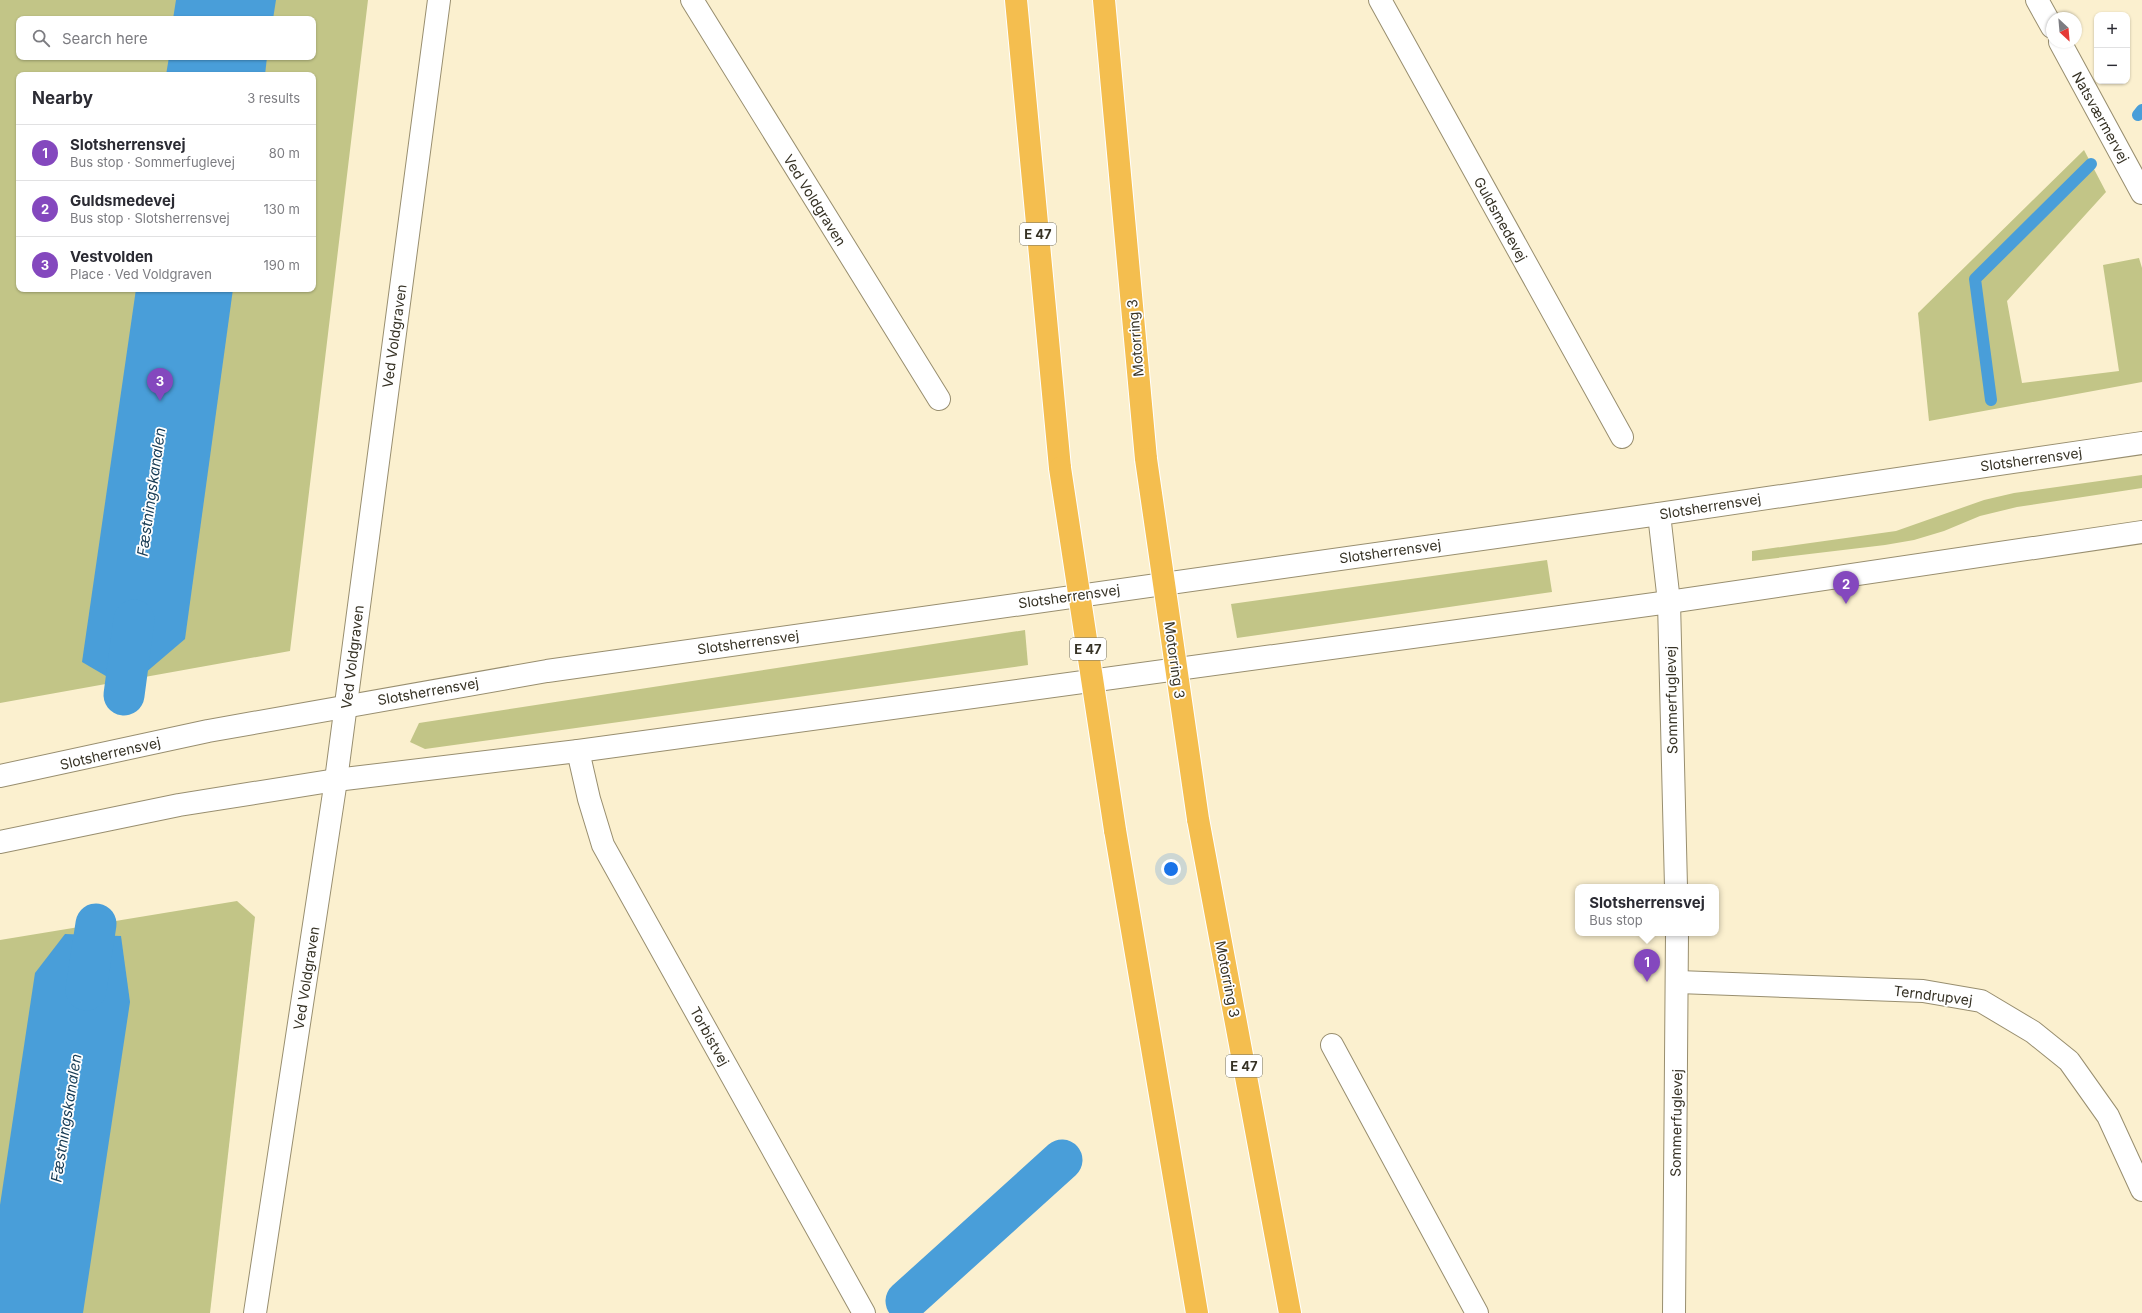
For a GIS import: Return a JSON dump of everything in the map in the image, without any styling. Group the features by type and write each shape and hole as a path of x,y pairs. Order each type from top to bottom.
{"highway":[{"name":"E 47","path":"1016,0 1060,468 1115,830 1197,1313"},
{"name":"Motorring 3","path":"1104,0 1146,459 1198,819 1290,1313"}],"street":[{"name":"Ved Voldgraven","path":"255,1313 336,780 439,0"},
{"name":"Ved Voldgraven","path":"692,0 939,399"},
{"name":"Guldsmedevej","path":"1380,0 1622,437"},
{"path":"2037,0 2046,16"},
{"name":"Natsværmervej","path":"2063,48 2142,193"},
{"name":"Slotsherrensvej","path":"0,776 208,732 346,705 555,669 1659,514 2142,443"},
{"name":"Sommerfuglevej","path":"1659,514 1669,602 1676,884"},
{"path":"0,842 179,806 336,780 578,751 1669,602 2142,532"},
{"name":"Torbistvej","path":"578,751 588,799 603,845 864,1313"},
{"name":"Sommerfuglevej","path":"1674,1313 1678,982 1677,936"},
{"name":"Terndrupvej","path":"1678,982 1923,991 1981,1001 2033,1032 2069,1061 2108,1116 2142,1190"},
{"path":"1332,1045 1477,1313"}],"green space":[{"path":"0,0 368,0 290,651 0,703"},
{"path":"2084,150 2106,192 2007,301 2022,383 2119,371 2103,265 2139,258 2142,268 2142,382 1929,421 1918,313"},
{"path":"2142,475 2142,488 2017,507 1980,516 1944,531 1914,540 1885,545 1752,561 1752,551 1896,531 1984,500 2014,493"},
{"path":"1547,560 1552,592 1237,638 1231,604"},
{"path":"1025,630 1028,665 425,749 410,742 419,723"},
{"path":"237,901 255,917 210,1313 0,1313 0,940"}],"water":[{"path":"176,0 276,0 273,16 173,16"},
{"path":"168,60 267,60 265,72 166,72"},
{"path":"136,292 233,292 185,639 144,674 111,679 82,662"},
{"path":"65,934 121,936 130,1002 83,1313 0,1313 0,1205 35,973"}],"waterway":[{"path":"2138,115 2142,110"},
{"path":"1991,400 1975,279 2091,164"},
{"name":"Fæstningskanalen","path":"124,695 134,620"},
{"name":"Fæstningskanalen","path":"86,990 96,924"},
{"path":"906,1301 1062,1160"}],"place":[{"name":"Vestvolden","path":"160,401"},
{"name":"Guldsmedevej","path":"1846,604"},
{"name":"Slotsherrensvej","path":"1647,982"}]}
